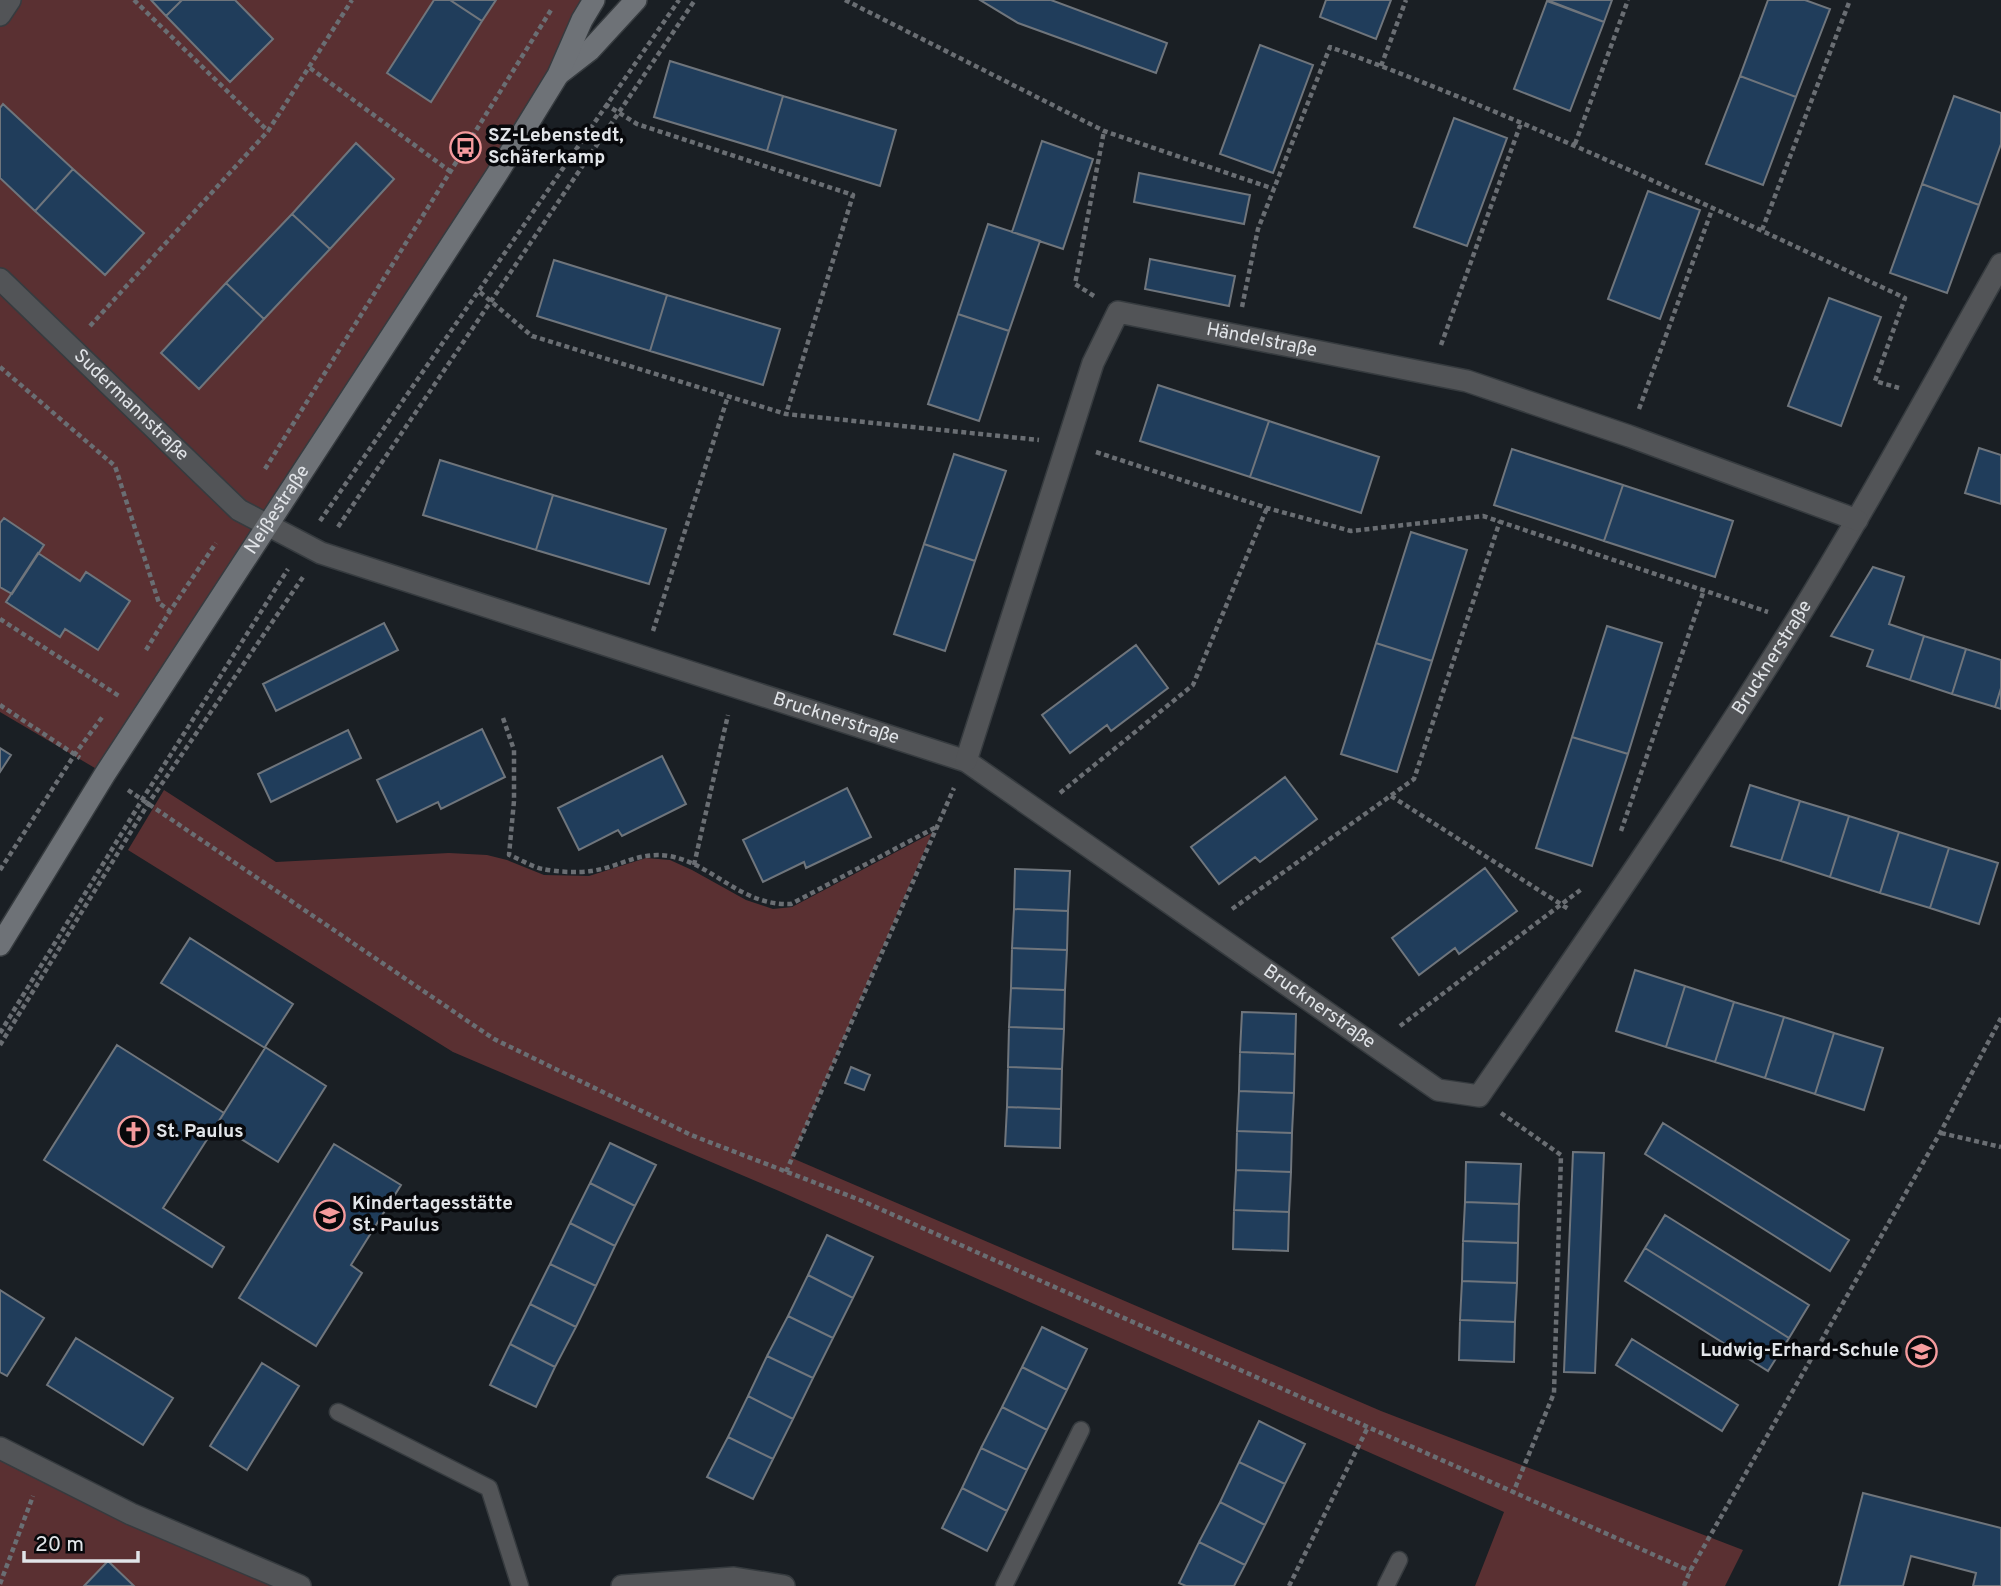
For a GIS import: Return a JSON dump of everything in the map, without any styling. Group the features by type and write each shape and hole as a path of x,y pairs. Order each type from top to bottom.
{"street":[{"path":"0,15 10,0"},
{"name":"Neißestraße","path":"0,945 105,774 498,174 558,75 582,20 594,0"},
{"name":"Neißestraße","path":"558,75 590,50 636,0"},
{"name":"Brucknerstraße","path":"267,525 313,548 966,761 1438,1090 1479,1097 1657,839 1796,621 1857,520 2001,264"},
{"name":"Sudermannstraße","path":"0,279 239,510 267,525"},
{"path":"966,761 1093,363 1118,312"},
{"name":"Händelstraße","path":"1118,312 1467,381 1629,436 1857,520"},
{"path":"0,1448 131,1514 300,1586"},
{"path":"622,1586 734,1578 784,1586"}],"lane":[{"path":"338,1412 489,1488 520,1586"},
{"path":"1004,1586 1081,1430"},
{"path":"1386,1586 1399,1560"}],"path":[{"path":"135,0 268,131"},
{"path":"71,348 268,131 352,0"},
{"path":"144,653 239,510 557,0"},
{"path":"0,1045 148,804 313,548 605,104 679,0"},
{"path":"0,1033 142,800 313,548 491,301 695,0"},
{"path":"845,0 1104,131 1274,189"},
{"path":"1381,66 1406,0"},
{"path":"1574,145 1628,0"},
{"path":"1762,230 1850,0"},
{"path":"1236,336 1258,229 1330,47 1574,145 1905,298 1874,381 1926,396"},
{"path":"310,68 451,172"},
{"path":"605,104 637,124 853,195 786,414"},
{"path":"1431,372 1521,122"},
{"path":"1104,131 1075,284 1118,312"},
{"path":"1629,436 1713,207"},
{"path":"480,292 532,336 786,414 1069,443 1267,508 1351,531 1483,516 1796,621"},
{"path":"0,367 115,467 159,603 170,611"},
{"path":"645,658 728,396"},
{"path":"1038,811 1193,685 1267,508"},
{"path":"1205,928 1415,779 1500,521"},
{"path":"1621,832 1704,590"},
{"path":"0,619 119,696"},
{"path":"111,706 125,685"},
{"path":"694,865 734,687"},
{"path":"0,705 75,754"},
{"path":"0,870 75,754 104,715"},
{"path":"503,718 514,750 514,801 509,855 543,869 590,872 646,854 671,856 694,865 747,896 773,905 791,904 938,826"},
{"path":"786,1172 966,761"},
{"path":"1391,796 1596,926"},
{"path":"142,800 494,1040 691,1135 860,1200 1367,1429 1690,1571"},
{"path":"1374,1045 1590,884"},
{"path":"1684,1586 1690,1571 1940,1133 2001,1018"},
{"path":"1479,1097 1561,1155 1554,1393 1513,1493"},
{"path":"1940,1133 2001,1147"},
{"path":"1289,1586 1367,1429"},
{"path":"0,1584 43,1470"}],"shaded area":[{"path":"0,0 594,0 558,75 105,774 0,712"},
{"path":"164,790 276,862 449,853 487,855 544,875 589,876 646,858 670,860 746,900 773,909 792,907 932,833 792,1158 1381,1411 1743,1550 1725,1586 1475,1586 1504,1512 779,1191 453,1052 128,850"},
{"path":"0,1448 300,1586 0,1586"}],"building":[{"path":"151,0 182,0 166,16"},
{"path":"182,0 235,0 273,39 230,82 166,16"},
{"path":"434,0 450,0 482,21 431,102 387,73"},
{"path":"450,0 496,0 482,21"},
{"path":"980,0 1051,0 1167,43 1156,73 1018,23"},
{"path":"1326,0 1391,0 1376,39 1320,17"},
{"path":"1547,0 1612,0 1604,22"},
{"path":"1768,0 1805,0 1830,9 1796,97 1740,76"},
{"path":"1547,1 1604,22 1570,111 1514,89"},
{"path":"1260,45 1313,65 1273,173 1220,154"},
{"path":"670,61 783,96 767,151 654,117"},
{"path":"1740,76 1796,97 1763,185 1706,164"},
{"path":"783,96 896,130 880,186 767,151"},
{"path":"1954,96 2001,113 2001,144 1979,205 1922,184"},
{"path":"3,104 73,169 35,211 0,178 0,108"},
{"path":"1454,118 1507,138 1467,246 1414,227"},
{"path":"1042,141 1093,159 1063,249 1012,232"},
{"path":"356,143 394,179 330,249 292,214"},
{"path":"73,169 144,233 105,275 35,211"},
{"path":"1139,173 1250,195 1244,224 1134,202"},
{"path":"1922,184 1979,205 1947,293 1890,273"},
{"path":"1648,191 1700,210 1660,319 1608,299"},
{"path":"292,214 330,249 264,319 226,283"},
{"path":"988,224 1040,241 1009,331 958,314"},
{"path":"1150,259 1235,276 1229,306 1145,289"},
{"path":"554,260 667,295 650,351 537,316"},
{"path":"226,283 264,319 199,389 161,353"},
{"path":"667,295 780,329 763,385 650,351"},
{"path":"1829,298 1881,317 1841,426 1788,406"},
{"path":"958,314 1009,331 979,421 928,404"},
{"path":"1158,385 1269,421 1250,477 1140,441"},
{"path":"1269,421 1379,457 1361,513 1250,477"},
{"path":"1979,448 2001,455 2001,504 1965,493"},
{"path":"1512,449 1623,485 1604,541 1494,505"},
{"path":"954,454 1006,471 975,561 924,544"},
{"path":"440,460 553,495 536,550 423,515"},
{"path":"1623,485 1733,521 1715,577 1604,541"},
{"path":"553,495 666,529 649,584 536,550"},
{"path":"4,518 44,545 12,594 0,587 0,523"},
{"path":"1411,532 1467,550 1432,661 1376,643"},
{"path":"924,544 975,561 945,651 894,634"},
{"path":"38,553 80,581 86,572 130,601 98,650 65,629 60,637 6,602"},
{"path":"1873,567 1904,577 1889,624 1924,636 1910,680 1867,666 1873,650 1831,636"},
{"path":"384,623 398,650 276,711 263,684"},
{"path":"1607,626 1662,643 1628,754 1572,737"},
{"path":"1924,636 1966,649 1952,694 1910,680"},
{"path":"1376,643 1432,661 1397,772 1341,754"},
{"path":"1136,645 1168,688 1111,731 1107,725 1070,753 1042,715"},
{"path":"1966,649 2001,660 2001,688 1995,707 1952,694"},
{"path":"2001,688 2001,709 1995,707"},
{"path":"482,729 505,777 441,809 438,802 397,822 377,780"},
{"path":"348,730 361,758 271,802 258,774"},
{"path":"1572,737 1628,754 1592,866 1536,848"},
{"path":"0,748 11,755 0,772"},
{"path":"662,756 686,804 622,836 618,830 579,850 558,808"},
{"path":"1285,777 1317,819 1260,862 1255,857 1219,884 1191,847"},
{"path":"1750,785 1800,801 1781,861 1731,846"},
{"path":"847,788 871,837 806,868 804,862 763,882 743,840"},
{"path":"1800,801 1849,816 1830,877 1781,861"},
{"path":"1849,816 1899,832 1880,893 1830,877"},
{"path":"1899,832 1949,848 1930,908 1880,893"},
{"path":"1949,848 1998,863 1979,924 1930,908"},
{"path":"1485,868 1517,911 1459,954 1455,948 1419,975 1392,938"},
{"path":"1015,869 1070,871 1068,911 1014,909"},
{"path":"1014,909 1068,911 1067,950 1012,948"},
{"path":"190,938 293,1004 265,1047 326,1086 278,1162 217,1124 265,1048 161,983"},
{"path":"1012,948 1067,950 1065,990 1011,988"},
{"path":"1635,970 1685,986 1666,1047 1616,1031"},
{"path":"1685,986 1734,1002 1715,1062 1666,1047"},
{"path":"1011,988 1065,990 1064,1029 1009,1027"},
{"path":"1734,1002 1784,1017 1765,1078 1715,1062"},
{"path":"1242,1012 1296,1014 1295,1054 1240,1052"},
{"path":"1784,1017 1834,1033 1815,1094 1765,1078"},
{"path":"1009,1027 1064,1029 1062,1069 1008,1067"},
{"path":"1834,1033 1883,1048 1864,1110 1815,1094"},
{"path":"117,1045 224,1113 163,1208 224,1247 212,1267 44,1160"},
{"path":"1240,1052 1295,1054 1294,1093 1239,1091"},
{"path":"851,1067 870,1075 864,1090 845,1083"},
{"path":"1008,1067 1062,1069 1061,1109 1007,1107"},
{"path":"1239,1091 1294,1093 1292,1133 1237,1131"},
{"path":"1007,1107 1061,1109 1060,1148 1005,1146"},
{"path":"1663,1123 1849,1240 1830,1271 1645,1154"},
{"path":"1237,1131 1292,1133 1291,1172 1236,1170"},
{"path":"610,1143 656,1165 635,1206 590,1183"},
{"path":"334,1144 401,1185 351,1265 362,1273 316,1346 239,1298"},
{"path":"1573,1152 1604,1153 1595,1373 1564,1372"},
{"path":"1466,1162 1521,1164 1519,1204 1465,1202"},
{"path":"1236,1170 1291,1172 1289,1212 1234,1210"},
{"path":"590,1183 635,1206 615,1246 570,1223"},
{"path":"1465,1202 1519,1204 1518,1243 1463,1241"},
{"path":"1234,1210 1289,1212 1288,1251 1233,1249"},
{"path":"1665,1215 1809,1305 1789,1338 1645,1248"},
{"path":"570,1223 615,1246 596,1286 550,1264"},
{"path":"827,1235 873,1257 853,1298 808,1275"},
{"path":"1463,1241 1518,1243 1517,1283 1462,1281"},
{"path":"1645,1248 1789,1338 1768,1371 1625,1281"},
{"path":"550,1264 596,1286 576,1327 530,1304"},
{"path":"808,1275 853,1298 833,1338 788,1316"},
{"path":"1462,1281 1517,1283 1515,1322 1460,1320"},
{"path":"0,1290 44,1318 7,1376 0,1372"},
{"path":"530,1304 576,1327 555,1367 510,1344"},
{"path":"788,1316 833,1338 813,1378 767,1356"},
{"path":"1460,1320 1515,1322 1514,1362 1459,1360"},
{"path":"1042,1327 1087,1349 1067,1390 1022,1367"},
{"path":"76,1338 173,1398 143,1445 47,1385"},
{"path":"1632,1339 1738,1405 1722,1431 1616,1365"},
{"path":"510,1344 555,1367 536,1407 490,1385"},
{"path":"767,1356 813,1378 793,1419 748,1396"},
{"path":"262,1363 299,1386 247,1470 210,1446"},
{"path":"1022,1367 1067,1390 1047,1430 1002,1407"},
{"path":"748,1396 793,1419 773,1459 728,1437"},
{"path":"1002,1407 1047,1430 1027,1470 981,1448"},
{"path":"1259,1421 1305,1444 1285,1484 1239,1462"},
{"path":"728,1437 773,1459 753,1499 707,1477"},
{"path":"981,1448 1027,1470 1007,1511 962,1488"},
{"path":"1239,1462 1285,1484 1265,1525 1220,1502"},
{"path":"962,1488 1007,1511 987,1551 942,1528"},
{"path":"1863,1493 2001,1528 2001,1586 1973,1586 1976,1573 1911,1556 1903,1586 1839,1586"},
{"path":"1220,1502 1265,1525 1245,1565 1199,1542"},
{"path":"1199,1542 1245,1565 1234,1586 1186,1586 1179,1583"},
{"path":"108,1561 134,1586 84,1586"}],"place":[{"name":"SZ-Lebenstedt, Schäferkamp","path":"465,147"},
{"name":"St. Paulus","path":"133,1132"},
{"name":"Kindertagesstätte St. Paulus","path":"329,1215"},
{"name":"Ludwig-Erhard-Schule","path":"1922,1351"}]}
